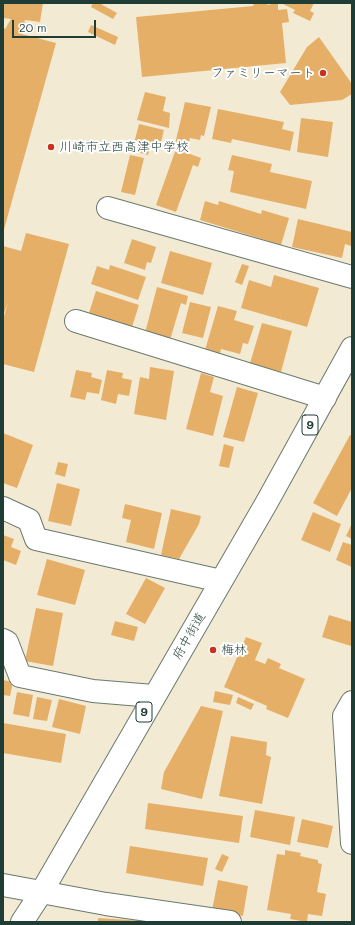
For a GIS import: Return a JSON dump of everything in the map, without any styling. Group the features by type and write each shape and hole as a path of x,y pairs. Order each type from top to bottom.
{"street":[{"path":"108,208 352,277"},
{"path":"76,322 325,398"},
{"name":"府中街道","path":"22,922 41,893 153,696 267,502 352,348"},
{"path":"3,508 29,520 36,539 221,581"},
{"path":"3,640 7,642 20,676 93,691 153,696"},
{"path":"352,702 344,716 352,843"},
{"path":"3,885 106,904 230,922"}],"building":[{"path":"3,3 43,3 40,22 25,20 22,34 56,43 3,233 3,28 5,29 11,19 3,18"},
{"path":"93,3 99,3 117,13 113,19 91,7"},
{"path":"254,3 268,3 267,5 278,3 278,10 287,9 289,22 282,23 286,63 142,77 136,17 253,6"},
{"path":"281,3 314,3 310,11 314,13 310,21 293,13 295,10"},
{"path":"91,25 118,37 115,45 88,32"},
{"path":"319,37 352,84 352,94 342,100 290,105 280,92 307,47"},
{"path":"145,92 166,97 163,111 170,113 169,128 137,120"},
{"path":"185,102 211,107 204,136 201,135 200,140 190,138 188,147 175,144"},
{"path":"218,109 284,122 282,129 294,132 290,151 232,139 231,143 212,139"},
{"path":"301,118 333,122 328,157 297,152"},
{"path":"139,124 164,130 159,150 150,148 148,155 132,151"},
{"path":"176,149 201,158 198,167 193,165 176,212 156,205"},
{"path":"130,155 144,158 135,195 121,192"},
{"path":"232,155 272,164 270,172 312,181 306,209 230,192 234,171 228,170"},
{"path":"205,201 218,205 219,201 261,214 262,210 289,218 281,245 200,220"},
{"path":"298,219 352,232 351,246 345,244 342,258 292,247"},
{"path":"26,233 69,244 34,372 3,364 3,320 8,302 3,316 3,246 21,251"},
{"path":"132,239 156,247 151,263 147,262 145,270 124,263"},
{"path":"170,251 212,263 203,295 161,283"},
{"path":"242,264 249,266 242,285 235,282"},
{"path":"110,265 146,277 138,300 91,284 97,266 109,270"},
{"path":"274,275 319,288 307,327 241,308 249,280 271,287"},
{"path":"157,287 188,296 186,305 181,303 170,340 145,333"},
{"path":"96,291 139,305 132,327 89,313"},
{"path":"190,302 211,307 203,338 182,333"},
{"path":"218,306 237,311 234,320 254,326 248,344 243,343 240,354 221,349 220,354 205,350"},
{"path":"262,323 292,331 281,372 250,363"},
{"path":"150,367 174,371 166,420 134,414 140,377 149,379"},
{"path":"76,370 92,373 91,377 102,380 99,394 87,392 85,400 70,397"},
{"path":"107,370 123,373 122,378 132,380 129,396 118,394 116,404 101,400"},
{"path":"201,373 214,377 210,392 223,396 213,436 186,429"},
{"path":"237,387 258,393 244,442 223,437"},
{"path":"3,433 33,445 17,488 3,483"},
{"path":"350,435 352,436 352,488 337,516 313,503"},
{"path":"224,444 234,447 229,468 219,466"},
{"path":"58,462 68,464 65,477 55,474"},
{"path":"57,483 80,489 71,526 48,521"},
{"path":"125,504 162,513 154,549 126,542 131,520 122,518"},
{"path":"171,509 201,516 199,524 179,559 161,555"},
{"path":"313,512 341,524 330,552 301,540"},
{"path":"352,523 352,539 346,536"},
{"path":"3,535 14,539 11,547 21,551 16,565 3,560"},
{"path":"343,542 352,545 352,567 336,560"},
{"path":"47,559 85,570 75,605 37,595"},
{"path":"146,578 165,588 145,624 126,614"},
{"path":"36,608 63,613 53,666 25,661"},
{"path":"329,615 352,622 351,646 322,637"},
{"path":"115,621 138,627 134,641 111,635"},
{"path":"246,637 262,643 255,660 265,664 268,658 281,664 279,668 305,679 288,718 266,709 267,706 224,687"},
{"path":"3,680 13,682 10,696 3,695"},
{"path":"215,691 233,695 230,705 213,702"},
{"path":"17,692 33,695 29,717 13,714"},
{"path":"37,697 52,700 47,721 33,719"},
{"path":"238,697 254,704 251,710 236,703"},
{"path":"59,699 86,706 80,734 52,727"},
{"path":"201,706 223,711 202,799 161,789 164,772"},
{"path":"3,723 66,734 61,763 3,753"},
{"path":"231,736 267,742 266,755 271,757 262,804 219,796"},
{"path":"148,803 243,816 239,843 145,829"},
{"path":"255,810 295,817 290,845 250,837"},
{"path":"302,819 333,826 328,848 297,842"},
{"path":"130,846 208,858 203,886 126,873"},
{"path":"285,850 301,853 300,856 318,860 318,863 322,864 317,892 326,894 322,916 308,914 307,922 290,919 291,914 267,910 277,854 285,855"},
{"path":"222,854 229,857 222,872 215,869"},
{"path":"218,880 248,886 243,916 212,910"},
{"path":"98,918 144,921 144,922 98,922"}],"place":[{"name":"ファミリーマート","path":"323,73"},
{"name":"川崎市立西高津中学校","path":"51,147"},
{"name":"梅林","path":"213,650"}]}
